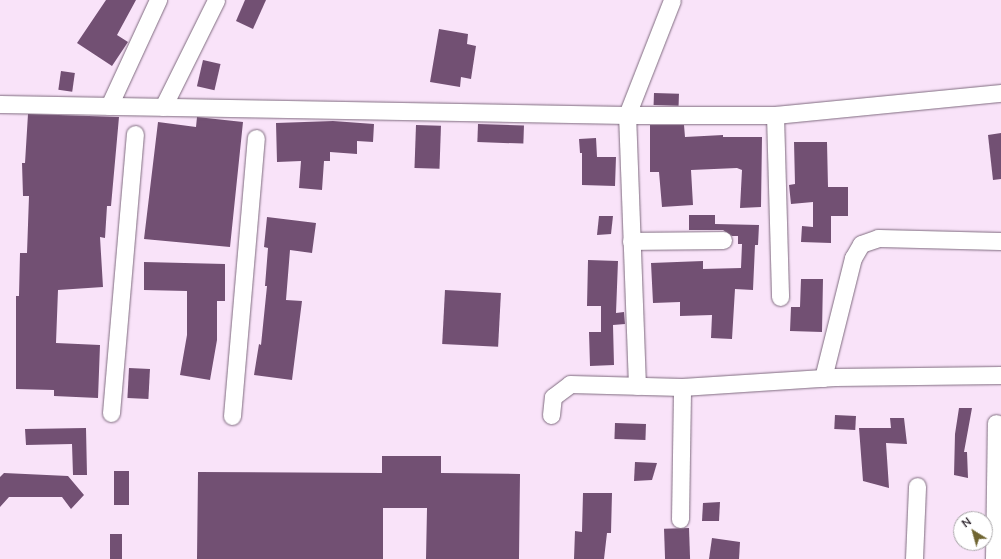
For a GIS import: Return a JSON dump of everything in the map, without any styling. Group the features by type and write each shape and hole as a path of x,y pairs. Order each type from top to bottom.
{"street":[{"path":"109,106 158,0"},
{"path":"163,107 216,0"},
{"path":"637,386 627,115 672,0"},
{"path":"0,104 627,115 775,115 1001,93"},
{"path":"775,115 780,297"},
{"path":"112,413 135,134"},
{"path":"232,416 256,138"},
{"path":"823,378 853,258 861,244 878,238 1001,241"},
{"path":"632,241 723,240"},
{"path":"551,414 553,397 570,384 682,386 823,378 1001,375"},
{"path":"680,519 682,386"},
{"path":"994,559 996,423"},
{"path":"914,559 917,486"}],"building":[{"path":"106,0 136,0 117,35 128,42 112,66 77,43"},
{"path":"245,0 266,0 253,29 236,21"},
{"path":"439,29 468,34 467,44 476,46 471,79 461,77 460,87 430,82"},
{"path":"203,60 221,64 214,90 197,86"},
{"path":"61,71 75,73 72,92 58,90"},
{"path":"654,93 679,94 679,106 654,105"},
{"path":"28,114 119,117 111,206 107,206 105,238 100,237 103,287 58,290 56,343 100,345 98,398 54,396 54,390 16,389 16,296 19,296 20,253 27,253 29,196 23,196 22,163 25,163"},
{"path":"197,117 243,122 230,247 144,239 158,122 196,127"},
{"path":"333,121 374,124 373,142 357,141 357,154 330,152 330,161 324,161 322,190 299,188 301,161 277,162 276,123"},
{"path":"478,124 524,126 523,144 477,142"},
{"path":"416,125 441,126 439,169 414,168"},
{"path":"650,125 684,125 685,137 723,135 723,137 762,137 761,207 740,208 742,170 737,168 691,170 693,205 662,207 659,172 650,172"},
{"path":"1001,133 1001,179 993,180 988,135"},
{"path":"596,138 597,157 616,157 615,186 582,185 582,153 580,153 579,139"},
{"path":"794,142 827,142 828,187 848,187 848,216 831,216 831,243 801,242 802,226 813,227 813,202 791,204 789,185 795,184"},
{"path":"689,215 715,215 715,224 759,225 758,245 755,245 753,290 735,289 732,339 711,338 712,315 680,316 680,302 653,303 651,263 703,261 703,269 741,268 742,244 738,244 738,236 732,236 723,230 689,230"},
{"path":"599,216 613,216 611,234 597,235"},
{"path":"267,217 316,223 312,253 290,250 286,300 302,301 292,380 254,375 259,344 261,345 267,286 265,286 268,248 264,247"},
{"path":"588,260 618,261 616,313 624,312 625,324 613,325 614,365 590,366 589,332 601,332 601,306 587,306"},
{"path":"144,262 225,264 225,301 217,301 217,340 210,380 180,375 187,335 187,291 144,290"},
{"path":"801,279 823,279 822,332 790,331 791,307 800,307"},
{"path":"445,290 501,293 498,347 442,344"},
{"path":"129,368 150,369 148,399 127,398"},
{"path":"959,408 972,408 964,452 967,452 968,478 954,475 955,434"},
{"path":"835,415 856,416 855,430 834,429"},
{"path":"890,418 904,418 907,444 886,443 889,488 863,481 859,428 891,428"},
{"path":"615,423 646,424 645,440 614,439"},
{"path":"86,428 87,475 73,475 72,444 26,445 25,429"},
{"path":"382,456 441,456 441,473 520,474 519,559 426,559 427,508 383,508 383,559 197,559 198,472 382,473"},
{"path":"635,462 657,463 652,480 634,481"},
{"path":"114,471 129,471 129,505 114,505"},
{"path":"4,473 68,476 84,495 71,509 62,497 9,497 0,507 0,477"},
{"path":"583,493 612,493 611,533 607,533 604,559 574,559 575,531 582,532"},
{"path":"720,502 719,521 702,521 703,503"},
{"path":"689,528 690,559 665,559 664,529"},
{"path":"110,534 122,534 122,559 110,559"},
{"path":"712,538 740,542 739,559 709,559"}]}
